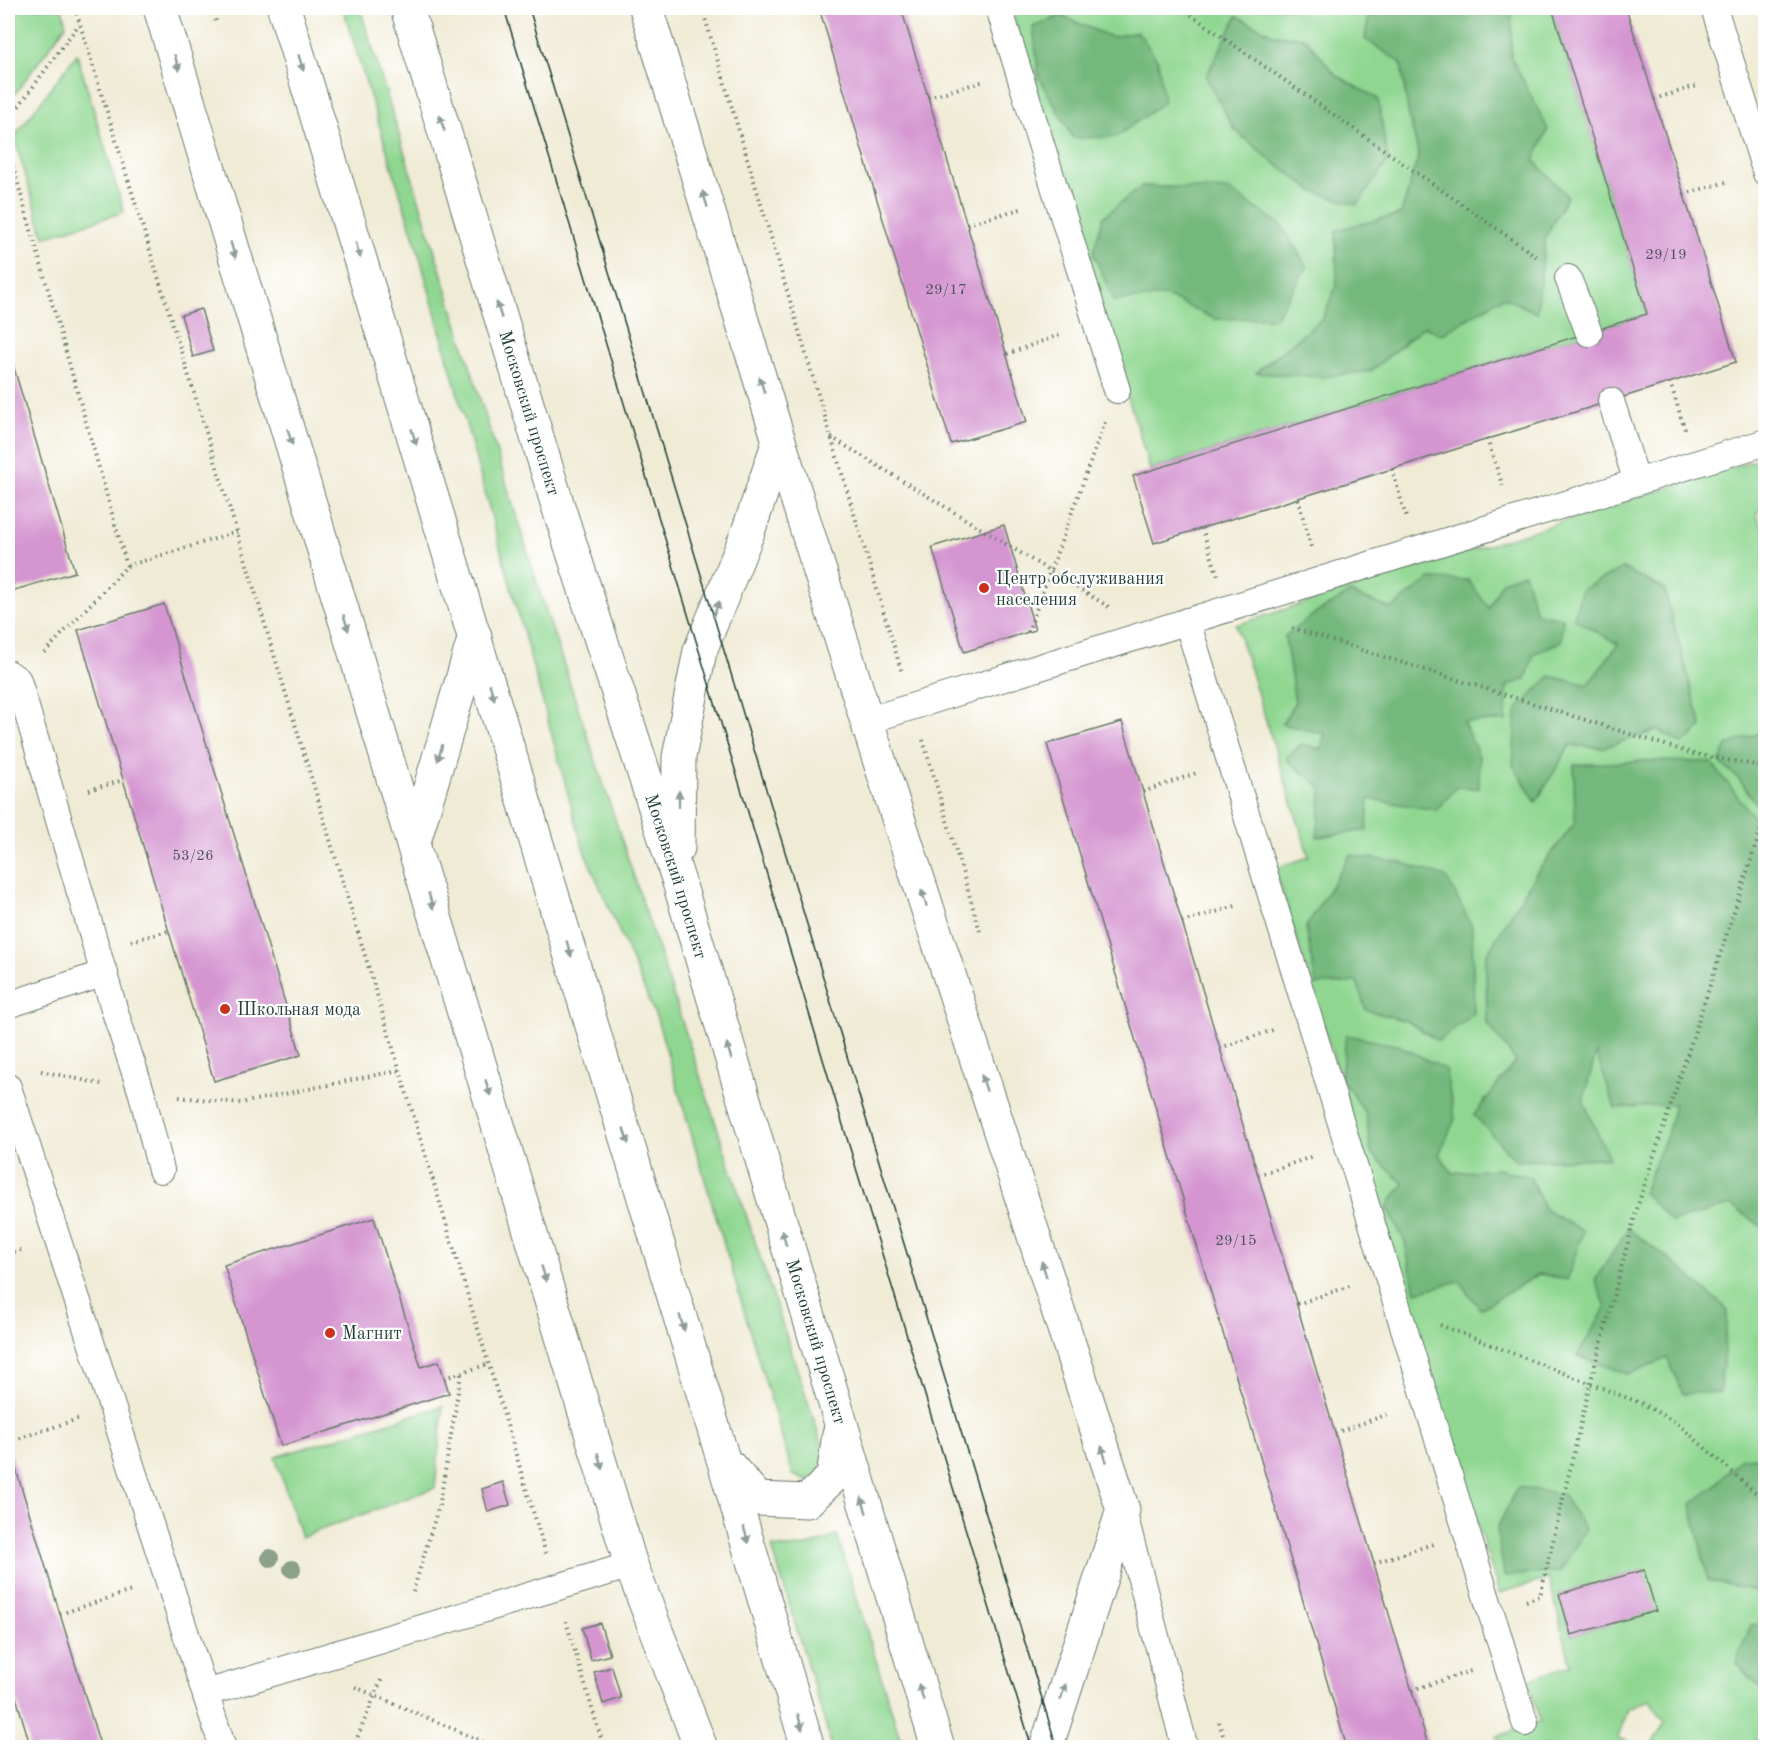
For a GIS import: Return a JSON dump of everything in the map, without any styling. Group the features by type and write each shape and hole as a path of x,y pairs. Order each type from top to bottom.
{"main road":[{"path":"160,8 631,1564 701,1748"},
{"path":"284,8 723,1459 808,1748"},
{"name":"Московский проспект","path":"407,8 558,506 678,879 938,1748"},
{"path":"646,8 866,721 1122,1510 1046,1748"},
{"path":"678,879 679,757 700,651 747,532 779,441"},
{"path":"413,845 475,636"},
{"path":"723,1459 758,1499 807,1501 833,1477 840,1426"}],"lane":[{"path":"999,8 1117,390"},
{"path":"1714,8 1765,172"},
{"path":"1568,278 1588,333"},
{"path":"1611,401 1637,482"},
{"path":"866,721 1766,442"},
{"path":"1187,621 1525,1723"},
{"path":"13,676 142,1094 161,1170"},
{"path":"8,1005 105,973"},
{"path":"8,1088 223,1748"},
{"path":"1122,1510 1185,1748"},
{"path":"206,1693 631,1564"}],"path":[{"path":"75,8 237,532 604,1748"},
{"path":"212,8 216,22"},
{"path":"702,8 981,935"},
{"path":"1181,8 1568,278"},
{"path":"8,121 79,23"},
{"path":"928,97 1019,72"},
{"path":"1654,99 1735,74"},
{"path":"8,149 128,566"},
{"path":"1684,194 1765,172"},
{"path":"967,224 1058,198"},
{"path":"1006,354 1096,322"},
{"path":"1670,382 1695,463"},
{"path":"1012,675 1117,390"},
{"path":"831,438 1151,632"},
{"path":"1487,439 1514,520"},
{"path":"1392,469 1416,549"},
{"path":"1298,499 1320,579"},
{"path":"1202,528 1228,608"},
{"path":"13,676 128,566 237,532"},
{"path":"1284,626 1694,754 1766,767"},
{"path":"1143,792 1229,762"},
{"path":"1492,1614 1540,1596 1590,1384 1638,1205 1766,814"},
{"path":"1182,922 1271,895"},
{"path":"1220,1048 1309,1018"},
{"path":"30,1068 142,1094 241,1102 400,1070"},
{"path":"1258,1175 1347,1144"},
{"path":"1297,1304 1387,1273"},
{"path":"1398,1308 1643,1404 1677,1423 1766,1502"},
{"path":"444,1378 489,1364"},
{"path":"353,1748 400,1635 440,1502 461,1374"},
{"path":"1335,1433 1426,1400"},
{"path":"8,1442 112,1407"},
{"path":"1374,1563 1467,1533"},
{"path":"60,1614 168,1579"},
{"path":"1412,1690 1506,1660"},
{"path":"302,1664 498,1748"},
{"path":"1216,1713 1227,1748"}],"green space":[{"path":"8,8 62,8 66,25 8,103"},
{"path":"343,8 360,8 539,590 827,1459 810,1482 793,1475 657,1019 583,848 421,261"},
{"path":"1011,8 1151,8 1164,11 1167,8 1370,8 1365,39 1401,63 1409,117 1419,154 1401,215 1336,230 1337,284 1323,318 1256,372 1371,371 1424,326 1441,335 1503,297 1537,312 1545,238 1567,196 1534,161 1525,85 1511,57 1510,8 1552,8 1647,314 1150,470","holes":["1061,16 1111,37 1033,27","1237,16 1274,35 1305,38 1336,75 1378,99 1313,191 1234,129 1206,77","1142,186 1229,190 1215,319 1167,296"]},
{"path":"1370,8 1512,9 1511,57 1548,129 1534,161 1567,196 1545,238 1537,313 1503,297 1441,335 1424,326 1371,371 1321,377 1256,373 1323,318 1337,284 1336,230 1401,214 1419,154 1409,117 1401,63 1365,39"},
{"path":"1061,16 1111,37 1138,32 1158,61 1164,102 1116,137 1073,138 1039,77 1033,27"},
{"path":"1237,16 1274,35 1305,38 1336,75 1378,99 1388,161 1357,205 1313,191 1234,129 1206,77"},
{"path":"77,54 124,212 44,237 14,137"},
{"path":"1142,186 1229,190 1281,225 1307,267 1275,318 1215,319 1167,296 1114,301 1093,253 1103,217"},
{"path":"1765,457 1765,501 1757,514 1761,526 1766,528 1765,731 1727,745 1720,762 1739,779 1756,803 1765,806 1765,846 1755,819 1711,763 1646,761 1574,765 1575,823 1538,871 1486,955 1487,1023 1516,1061 1474,1115 1608,1158 1583,1101 1596,1051 1674,1104 1668,1133 1643,1192 1731,1205 1765,1229 1765,1457 1741,1458 1714,1487 1691,1504 1708,1580 1765,1593 1765,1624 1751,1625 1737,1662 1765,1693 1765,1739 1738,1747 1650,1747 1665,1722 1650,1700 1628,1709 1618,1738 1646,1747 1500,1747 1497,1737 1540,1721 1528,1680 1571,1665 1549,1579 1499,1593 1275,868 1309,857 1236,625","holes":["1430,579 1561,641 1533,654 1526,679 1507,686 1463,722 1479,757 1478,788 1457,787 1436,810 1369,799 1321,749 1325,734 1282,724 1295,702 1285,636 1313,615 1350,593 1391,609","1664,589 1702,727 1658,730 1602,748 1570,745 1536,801 1550,677 1588,685","1357,981 1438,1040 1407,1021 1366,1010","1366,1114 1455,1119 1439,1153 1452,1173 1497,1169 1530,1177 1545,1210 1583,1231 1539,1274 1480,1309 1460,1280 1415,1291 1405,1242 1387,1206 1404,1184 1371,1153","1628,1229 1667,1257 1728,1310 1667,1358 1628,1374 1577,1356 1607,1307 1595,1280","1644,1570 1655,1611 1571,1635 1559,1594"]},
{"path":"1622,568 1664,589 1702,727 1682,744 1658,730 1602,748 1570,745 1536,802 1513,765 1516,711 1550,676 1588,685 1618,644 1574,619 1581,590"},
{"path":"1524,573 1536,613 1563,618 1561,641 1534,654 1526,679 1507,686 1506,721 1463,722 1479,757 1479,788 1457,787 1436,810 1369,799 1367,830 1317,837 1322,788 1286,759 1301,744 1321,749 1325,734 1282,724 1295,702 1285,636 1313,615 1350,593 1391,609 1430,579 1468,580 1489,608 1502,581"},
{"path":"1765,731 1765,806 1756,803 1739,779 1720,762 1727,745"},
{"path":"1646,761 1711,762 1755,819 1765,846 1765,1229 1731,1205 1671,1222 1643,1192 1668,1133 1674,1104 1615,1108 1596,1053 1583,1101 1609,1158 1516,1161 1474,1115 1516,1061 1487,1023 1486,955 1538,871 1575,823 1574,765"},
{"path":"1350,855 1403,863 1446,877 1472,926 1474,1014 1438,1041 1407,1021 1366,1010 1357,982 1316,985 1306,927"},
{"path":"1346,1035 1400,1046 1445,1069 1455,1119 1439,1154 1452,1173 1497,1169 1530,1177 1545,1210 1583,1231 1567,1280 1539,1274 1480,1309 1460,1281 1415,1292 1405,1242 1387,1206 1404,1184 1371,1153 1366,1114 1341,1078"},
{"path":"1628,1229 1667,1257 1728,1310 1720,1392 1683,1394 1667,1358 1628,1374 1577,1356 1606,1307 1595,1280"},
{"path":"443,1406 435,1488 301,1537 275,1457"},
{"path":"1766,1457 1765,1593 1708,1580 1691,1504 1714,1487 1741,1458"},
{"path":"1518,1487 1563,1494 1585,1530 1560,1572 1504,1576 1497,1528"},
{"path":"837,1535 903,1747 832,1747 772,1547 806,1547"},
{"path":"1766,1624 1765,1693 1736,1662 1751,1625"}],"building":[{"path":"819,8 901,8 1027,422 951,444"},
{"path":"1552,8 1626,8 1736,362 1154,543 1133,476 1647,314"},
{"path":"201,309 213,351 193,357 181,315"},
{"path":"8,348 75,572 8,592"},
{"name":"Центр обслуживания населения","path":"1004,525 1035,630 964,652 932,547"},
{"path":"164,604 301,1055 214,1081 78,630"},
{"path":"1122,722 1429,1748 1347,1748 1047,744"},
{"path":"374,1218 421,1367 439,1361 449,1393 281,1446 224,1265"},
{"path":"8,1443 101,1748 31,1748 8,1670"},
{"path":"503,1482 510,1505 488,1512 482,1489"},
{"path":"1644,1570 1656,1611 1571,1635 1559,1594"},
{"path":"600,1623 610,1655 591,1660 582,1628"},
{"path":"612,1667 621,1698 603,1704 594,1672"},
{"path":"1766,1739 1766,1748 1740,1748 1740,1747"}],"tram line":[{"path":"504,8 1032,1748"},
{"path":"529,8 1057,1748"}],"place":[{"name":"Центр обслуживания населения","path":"984,588"},
{"name":"Школьная мода","path":"225,1009"},
{"name":"Магнит","path":"330,1333"}]}
